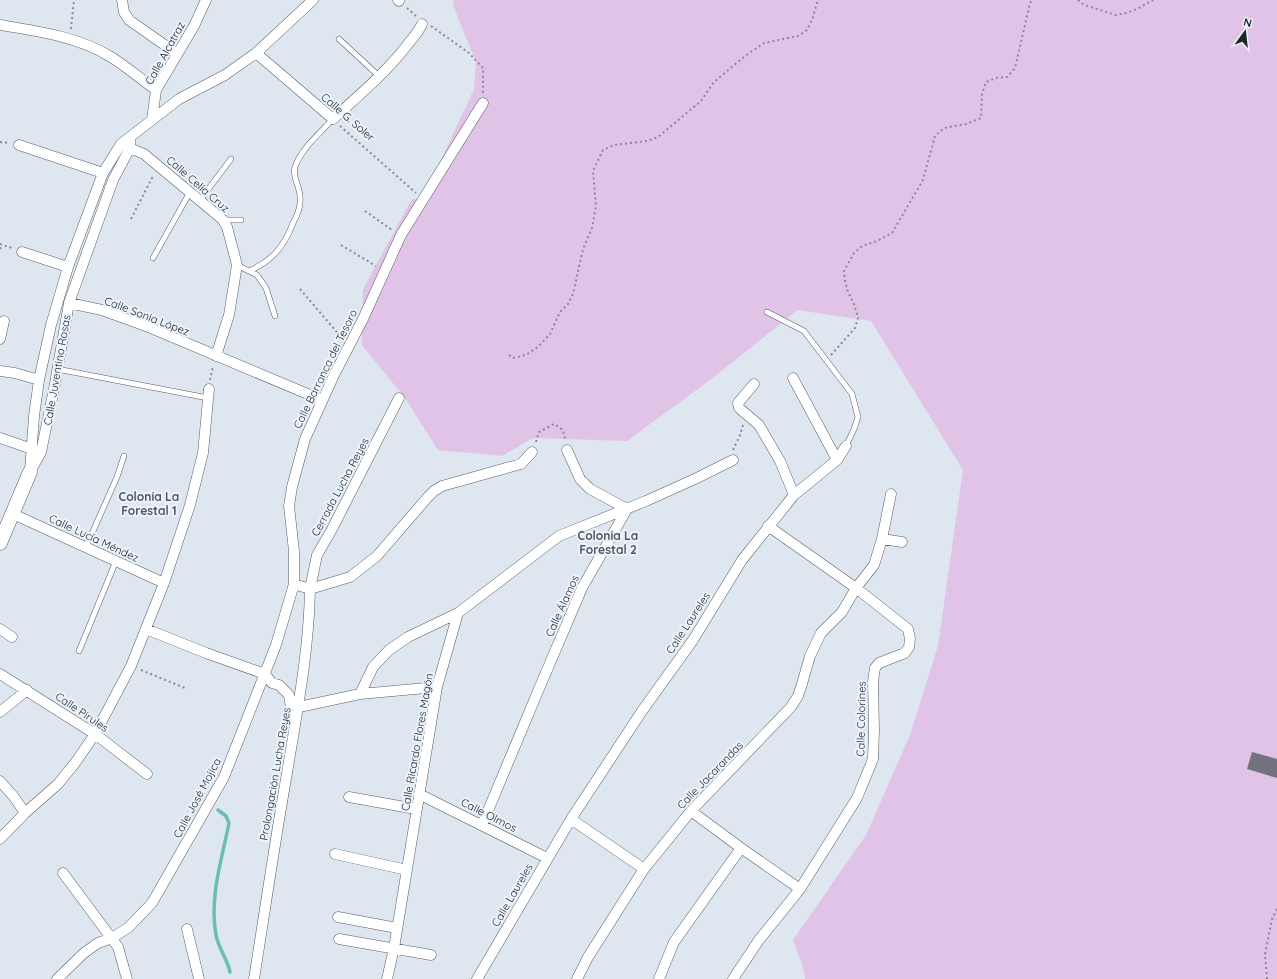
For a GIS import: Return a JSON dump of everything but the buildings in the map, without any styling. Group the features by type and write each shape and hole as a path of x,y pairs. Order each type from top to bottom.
{"street":[{"path":"122,0 124,12 129,20 176,53"},
{"name":"Calle Alcatraz","path":"152,120 156,90 176,53 194,26 206,0"},
{"path":"125,146 130,137 179,99 225,75 256,53 313,0"},
{"path":"333,119 380,77 400,55 422,24"},
{"path":"0,25 70,38 110,57 156,90"},
{"name":"Calle G. Soler","path":"256,53 333,119"},
{"name":"Calle Barranca del Tesoro","path":"294,584 294,551 289,506 292,487 305,439 348,345 363,319 401,235 482,103"},
{"path":"19,144 103,173"},
{"name":"Calle Celia Cruz","path":"125,146 144,154 159,165 223,220 227,227 237,264"},
{"name":"Calle Juventino Rosas","path":"36,451 39,380 50,325 68,267 103,173 125,146"},
{"name":"Calle Juventino Rosas","path":"0,543 30,472 57,369 69,303 125,146"},
{"path":"22,252 68,267"},
{"path":"216,356 229,315 237,264"},
{"name":"Calle Sonia López","path":"69,303 102,310 138,323 322,400"},
{"path":"0,339 4,321"},
{"path":"0,372 15,373 39,380"},
{"path":"793,378 837,460"},
{"path":"754,384 738,403 739,408 759,425 780,461 794,494"},
{"path":"0,838 25,813 58,784 75,763 95,734 131,666 164,583 190,504 203,454 208,393"},
{"name":"Cerrada Lucha Reyes","path":"310,589 317,555 331,531 399,398"},
{"path":"0,438 36,451"},
{"name":"Calle Laureles","path":"477,979 571,819 642,711 693,640 742,560 794,494 837,460 846,446"},
{"path":"567,450 580,479 590,489 627,509"},
{"path":"294,584 310,589 350,577 377,556 434,491 442,486 521,464 532,452"},
{"path":"360,694 373,667 389,650 408,637 458,613 559,536 627,509 697,478 733,460"},
{"name":"Calle Jacarandas","path":"577,979 588,957 644,869 691,811 791,707 798,696 815,643 821,633 842,612 856,588 874,565 882,539 892,494"},
{"name":"Calle Álamos","path":"482,825 540,684 582,588 627,509"},
{"name":"Calle Lucía Méndez","path":"13,514 164,583"},
{"name":"Calle Colorines","path":"733,979 759,940 800,889 857,798 873,759 873,681 875,668 879,663 905,653 909,646 910,639 908,629 856,588 768,526"},
{"path":"882,539 902,542"},
{"name":"Calle José Mojica","path":"57,979 84,953 98,943 112,938 129,927 152,903 197,827 224,777 265,674 284,620 294,584"},
{"name":"Prolongación Lucha Reyes","path":"254,979 299,707 308,641 310,589"},
{"name":"Calle Ricardo Flores Magón","path":"387,979 394,948 437,687 458,613"},
{"path":"0,629 12,637"},
{"path":"146,629 206,653 265,674 272,682 279,685 289,694 295,727"},
{"name":"Calle Pirules","path":"0,674 95,734 147,774"},
{"path":"299,707 360,694 437,687"},
{"path":"0,712 27,690"},
{"path":"0,781 25,813"},
{"name":"Calle Olmos","path":"419,794 547,858"},
{"path":"349,797 416,809"},
{"path":"691,811 800,889"},
{"path":"571,819 644,869"},
{"path":"659,979 674,942 741,848"},
{"path":"335,854 406,870"},
{"path":"63,874 118,947 127,979"},
{"path":"338,917 397,928"},
{"path":"187,929 199,979"},
{"path":"339,939 431,955"}],"lane":[{"path":"339,39 380,77"},
{"path":"249,271 270,259 284,244 297,214 300,197 294,175 295,167 301,153 333,119"},
{"path":"200,200 231,159"},
{"path":"153,258 190,192"},
{"path":"223,220 241,220"},
{"path":"237,264 257,275 266,288 275,316"},
{"name":"Calle Laureles","path":"767,312 804,330 852,394 858,417 846,446"},
{"path":"57,369 208,393"},
{"path":"86,547 117,477 124,456"},
{"path":"79,651 116,562"}],"path":[{"path":"70,38 74,0"},
{"path":"509,355 513,358 526,354 538,347 550,334 560,312 568,304 573,294 584,249 592,228 596,206 593,171 603,150 614,145 648,141 658,137 701,101 714,82 745,56 764,43 798,36 807,30 812,20 818,0"},
{"path":"826,359 854,328 858,318 845,282 844,270 854,252 862,246 878,241 892,233 923,180 935,136 944,128 966,124 981,118 982,94 986,82 996,78 1007,77 1015,68 1030,3 1032,0"},
{"path":"1078,0 1084,5 1116,15 1137,9 1153,0"},
{"path":"398,1 421,20 422,24 428,24 470,53 483,68 482,103"},
{"name":"Calle G. Soler","path":"333,119 423,199"},
{"path":"131,219 159,165"},
{"path":"365,211 401,235"},
{"path":"0,249 2,245"},
{"path":"341,245 384,271"},
{"path":"300,289 348,345"},
{"path":"208,393 216,356"},
{"path":"733,449 740,435 746,414"},
{"path":"532,452 539,432 554,424 563,430 567,450"},
{"path":"131,666 185,688"},
{"path":"1267,979 1265,954 1272,919 1277,909"}],"shaded area":[{"path":"454,0 1277,0 1277,979 805,979 803,967 793,940 866,835 910,735 938,646 963,470 871,321 798,310 714,377 627,441 533,438 502,456 438,450 405,398 362,345 363,289 412,199 423,199 474,89 476,62 453,5"}],"waterway":[{"path":"218,810 226,816 229,823 217,879 214,921 217,940 230,972"}],"district":[{"name":"Colonia La Forestal 1","path":"149,503"},
{"name":"Colonia La Forestal 2","path":"608,542"}]}
